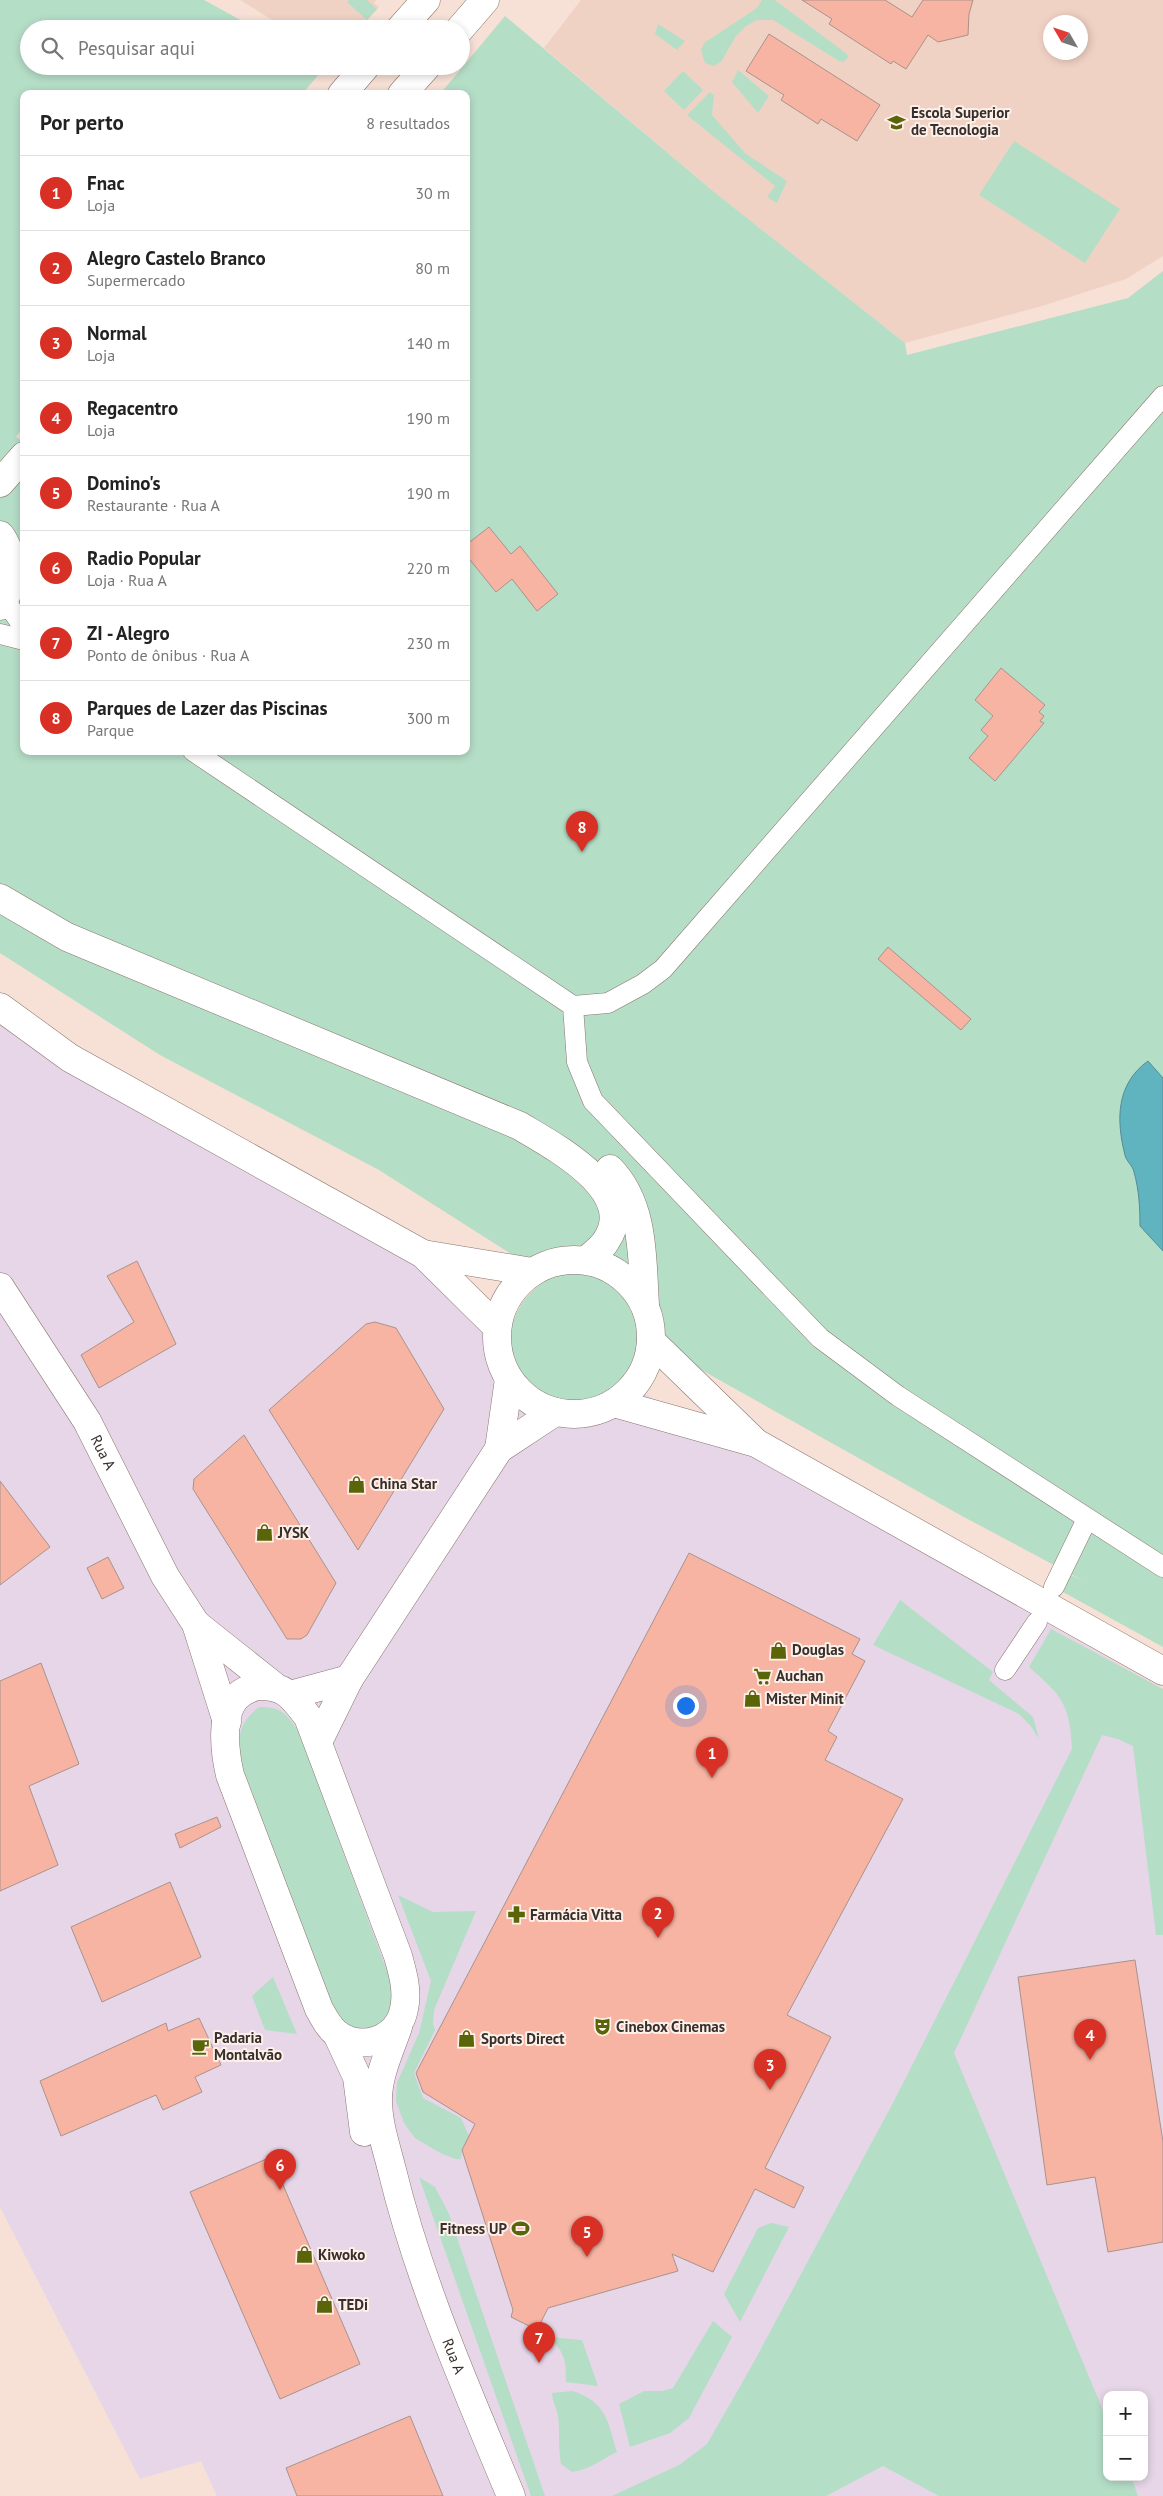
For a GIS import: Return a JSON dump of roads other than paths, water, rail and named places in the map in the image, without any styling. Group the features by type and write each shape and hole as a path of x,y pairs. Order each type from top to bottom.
{"street":[{"path":"408,20 426,0"},
{"path":"468,20 485,0"},
{"path":"345,90 358,75"},
{"path":"406,90 419,75"},
{"path":"199,755 573,1006 608,1003 643,984 663,969 1163,396"},
{"path":"0,483 20,460"},
{"path":"12,544 11,580 2,603 20,623"},
{"path":"0,634 20,639"},
{"path":"0,898 67,938 520,1126 570,1156 598,1181 610,1200 614,1220 607,1241 587,1260"},
{"path":"573,1006 577,1062 593,1101 820,1338 898,1396 1163,1567"},
{"path":"0,1008 70,1058 423,1254 497,1327"},
{"path":"520,1126 564,1133 591,1150 616,1175 634,1208 640,1237 645,1305 650,1323 651,1341 648,1360 640,1377 629,1392 614,1403 595,1411 575,1414 555,1412 529,1399 509,1378 498,1354 497,1327 503,1306 515,1287 532,1272 549,1264 568,1260 587,1260 606,1266 622,1276 635,1289 645,1305"},
{"path":"423,1254 532,1272"},
{"name":"Rua A","path":"0,1286 87,1421 165,1576 196,1624 227,1722 225,1754 230,1775 319,2009 337,2034 356,2078 362,2125 383,2181 402,2214"},
{"path":"651,1341 756,1443"},
{"path":"500,1449 509,1378"},
{"path":"614,1403 756,1443 1163,1671"},
{"path":"318,1742 349,1679 500,1449 555,1412"},
{"path":"1054,1587 1087,1519"},
{"path":"1005,1670 1037,1622"},
{"name":"Rua A","path":"196,1624 282,1690 308,1717 404,1976 406,1996 404,2011 380,2079 378,2098 379,2122 402,2214 461,2374 511,2496"},
{"path":"227,1722 232,1704 238,1695 257,1686 282,1690 349,1679"},
{"path":"337,2034 354,2042 368,2043 383,2038 398,2027"}],"water":[{"path":"1148,1061 1163,1078 1163,1251 1140,1226 1137,1185 1133,1170 1126,1157 1120,1129 1121,1104 1124,1092 1137,1070"}],"place":[{"name":"Escola Superior de Tecnologia","path":"897,122"},
{"name":"Parques de Lazer das Piscinas","path":"582,852"},
{"name":"China Star","path":"357,1484"},
{"name":"JYSK","path":"264,1533"},
{"name":"Douglas","path":"778,1650"},
{"name":"Auchan","path":"762,1676"},
{"name":"Mister Minit","path":"752,1699"},
{"name":"Fnac","path":"712,1778"},
{"name":"Farmácia Vitta","path":"516,1915"},
{"name":"Alegro Castelo Branco","path":"658,1938"},
{"name":"Cinebox Cinemas","path":"602,2027"},
{"name":"Sports Direct","path":"467,2039"},
{"name":"Padaria Montalvão","path":"200,2047"},
{"name":"Regacentro","path":"1090,2060"},
{"name":"Normal","path":"770,2090"},
{"name":"Radio Popular","path":"280,2190"},
{"name":"Fitness UP","path":"521,2229"},
{"name":"Kiwoko","path":"304,2255"},
{"name":"Domino's","path":"587,2257"},
{"name":"TEDi","path":"324,2305"},
{"name":"ZI - Alegro","path":"539,2363"}]}
